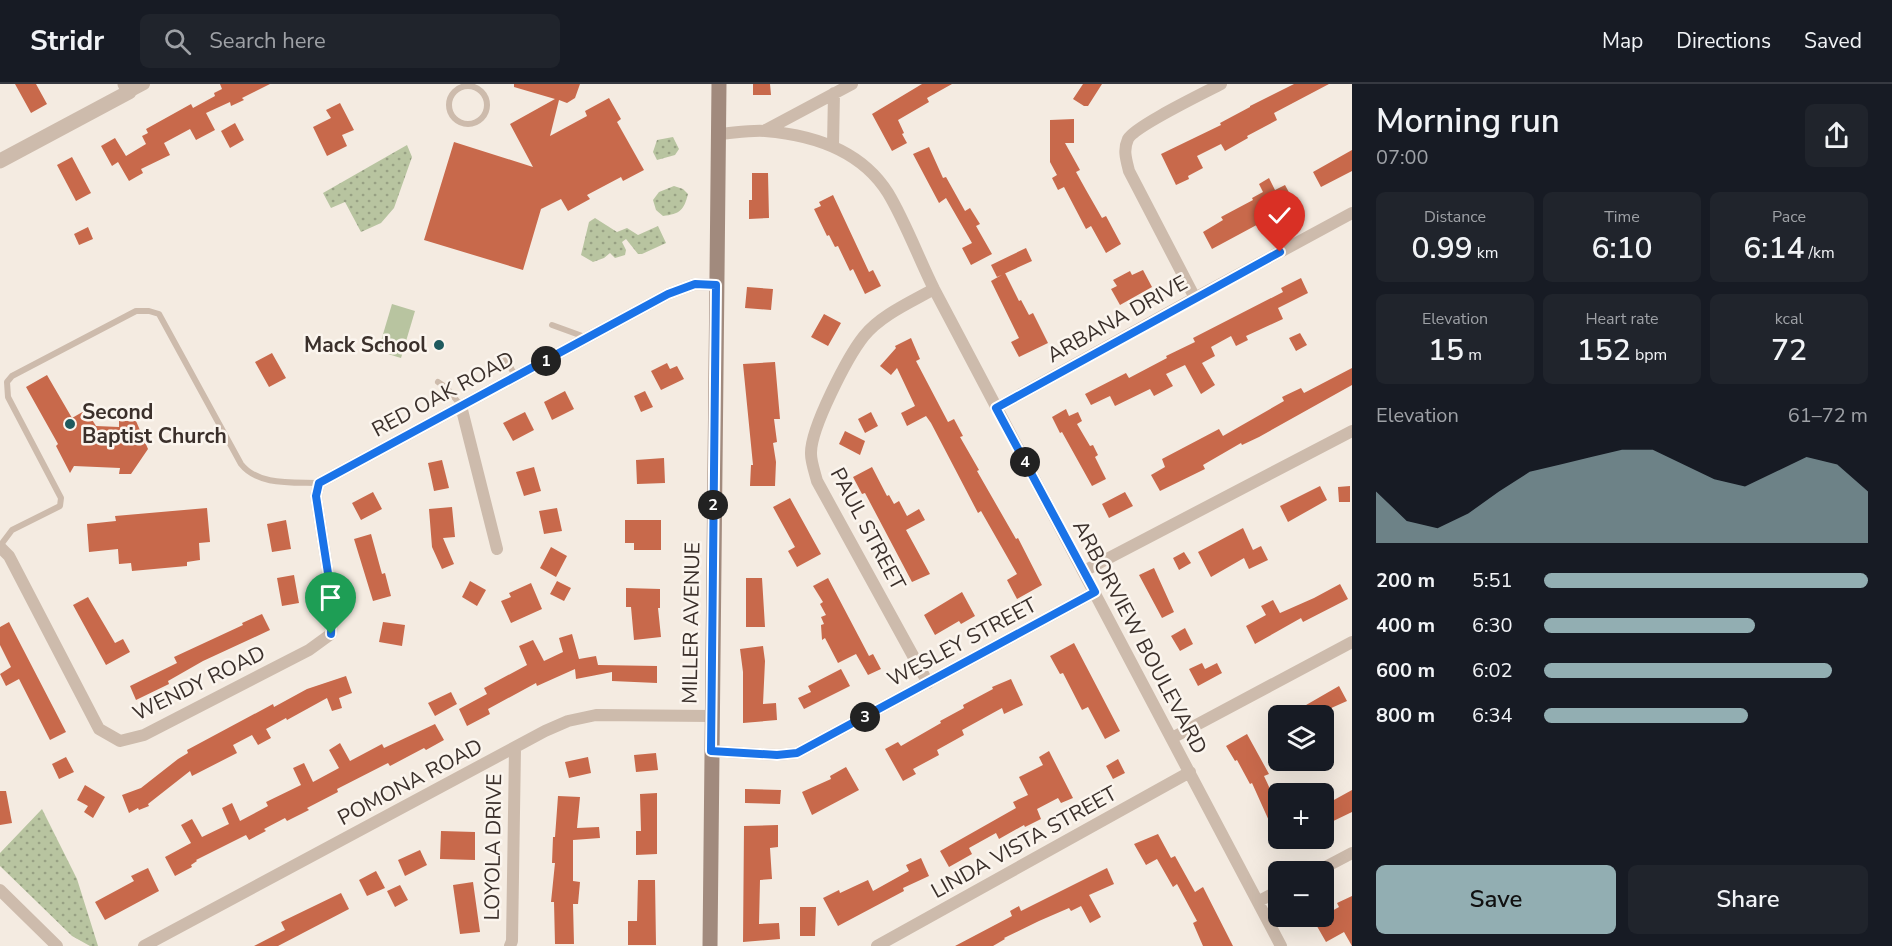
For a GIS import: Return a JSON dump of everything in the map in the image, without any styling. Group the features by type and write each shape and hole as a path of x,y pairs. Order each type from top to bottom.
{"main road":[{"name":"MILLER AVENUE","path":"710,946 719,84"}],"street":[{"path":"0,161 127,88 144,84"},
{"path":"764,131 852,84"},
{"path":"1195,298 1129,171 1124,152 1129,137 1142,127 1221,84"},
{"path":"833,145 834,93"},
{"name":"ARBORVIEW BOULEVARD","path":"719,134 764,131 813,139 833,145 860,162 888,193 934,289 996,408 1281,946"},
{"name":"ARBANA DRIVE","path":"996,408 1352,213"},
{"name":"RED OAK ROAD","path":"319,483 682,287 695,284 716,285"},
{"name":"PAUL STREET","path":"928,682 818,481 811,454 818,423 849,360 865,335 884,319 934,289"},
{"path":"461,406 497,549"},
{"path":"1084,571 1352,430"},
{"name":"WENDY ROAD","path":"0,547 9,556 99,729 120,741 144,735 309,650 331,634 332,599 316,496 319,483"},
{"name":"WESLEY STREET","path":"711,751 777,755 797,753 1095,592"},
{"path":"1172,738 1352,642"},
{"name":"POMONA ROAD","path":"144,946 568,721 596,715 711,716"},
{"name":"LOYOLA DRIVE","path":"510,946 512,941 515,748"},
{"name":"LINDA VISTA STREET","path":"877,946 1190,772"},
{"path":"1334,862 1352,853"},
{"path":"0,890 57,946"},
{"path":"1259,902 1268,897"}],"lane":[{"path":"477,86 486,97 486,110 483,116 473,123 460,123 454,119 448,108 450,96 459,87 477,86"},
{"path":"0,547 12,530 60,506 61,498 8,397 7,382 12,376 136,311 159,314 248,473 259,479 319,483"},
{"path":"552,325 588,338"},
{"path":"505,358 516,377"},
{"path":"438,382 447,388 461,406"}],"green space":[{"path":"673,137 679,149 675,155 657,160 653,152 657,140"},
{"path":"407,145 412,157 394,208 381,223 361,232 345,202 331,208 323,193"},
{"path":"674,186 683,189 688,194 680,210 663,216 656,210 653,200 659,192"},
{"path":"595,218 617,232 627,228 638,235 658,226 666,243 638,254 626,239 622,242 626,250 625,255 615,258 610,253 593,262 581,255 589,222"},
{"path":"392,304 415,311 401,358 378,351"},
{"path":"42,809 77,879 98,946 90,946 72,936 0,866 0,853"}],"building":[{"path":"15,84 36,84 47,104 31,113"},
{"path":"220,84 270,84 231,106 230,102 206,113 215,130 196,140 190,129 164,143 170,155 141,169 143,173 129,181 118,162 112,166 101,146 115,138 126,156 146,144 142,136 148,133 146,129 191,104 193,108 215,96 214,93 222,89"},
{"path":"514,84 580,84 575,98 567,103 559,100 550,136 587,116 585,111 609,98 621,119 617,122 644,170 623,181 621,177 587,195 590,199 568,211 561,199 541,209 523,270 424,240 454,142 533,167 510,124 555,99 514,87"},
{"path":"753,84 770,84 771,95 753,95"},
{"path":"922,84 952,84 927,98 929,102 898,120 907,143 892,151 872,114"},
{"path":"1083,84 1102,84 1088,106 1073,99"},
{"path":"1294,84 1329,84 1274,113 1277,120 1225,151 1221,144 1197,156 1203,168 1188,176 1189,179 1176,185 1161,154 1221,125 1220,123 1250,106"},
{"path":"340,103 354,130 342,135 347,146 327,156 313,127 331,118 326,110"},
{"path":"1074,119 1074,143 1065,143 1080,170 1076,172 1102,218 1106,216 1121,244 1106,253 1091,226 1086,229 1064,187 1058,190 1052,178 1057,175 1050,162 1050,120"},
{"path":"235,123 244,140 230,148 221,131"},
{"path":"929,147 943,178 946,177 965,211 970,208 980,224 976,226 992,254 971,265 962,248 972,243 946,198 939,203 913,154"},
{"path":"1352,150 1352,171 1321,187 1313,172"},
{"path":"72,157 91,193 76,201 57,165"},
{"path":"752,173 768,173 769,218 749,219"},
{"path":"1269,178 1275,190 1285,185 1292,198 1270,210 1274,219 1265,224 1264,221 1212,249 1203,232 1223,220 1221,217 1263,192 1259,184"},
{"path":"833,195 869,272 873,270 881,286 865,294 838,246 835,247 829,235 827,236 814,209 821,206 819,202"},
{"path":"88,227 93,239 79,245 74,234"},
{"path":"1026,248 1032,261 997,277 991,265"},
{"path":"1143,270 1152,287 1120,305 1111,289 1117,286 1113,280 1130,271 1132,275"},
{"path":"1005,273 1019,301 1021,300 1029,315 1033,313 1048,343 1019,357 1011,342 1019,338 991,281"},
{"path":"1301,278 1308,293 1278,308 1283,319 1246,336 1248,340 1236,346 1231,336 1211,347 1215,356 1202,363 1215,385 1201,394 1185,365 1166,374 1173,386 1154,396 1150,389 1115,406 1110,396 1091,405 1085,394 1126,373 1129,378 1167,358 1166,356 1195,342 1193,338 1283,292 1281,288"},
{"path":"747,287 773,289 771,310 745,308"},
{"path":"824,314 841,323 828,346 811,337"},
{"path":"1300,333 1307,345 1296,351 1289,338"},
{"path":"911,338 920,359 916,361 948,422 954,419 963,436 960,437 979,470 977,471 1016,539 1018,538 1042,585 1017,599 1007,580 1017,574 981,511 978,513 931,423 926,416 907,426 901,413 915,406 897,368 891,375 880,366 896,348 895,346"},
{"path":"272,353 286,378 269,387 255,362"},
{"path":"775,362 780,419 774,419 777,442 773,443 776,462 775,486 750,486 751,465 753,465 743,364"},
{"path":"667,363 670,369 677,366 684,379 661,390 651,371"},
{"path":"1352,368 1352,385 1259,437 1242,445 1241,443 1203,465 1205,469 1160,491 1151,475 1165,467 1162,459 1219,429 1223,436 1284,401 1282,397 1301,388 1304,393"},
{"name":"Second Baptist Church","path":"47,375 72,418 86,410 96,426 119,427 119,421 136,421 148,449 131,474 119,474 120,468 74,466 70,473 56,446 58,444 26,387"},
{"path":"565,391 574,409 552,420 544,402"},
{"path":"645,391 653,407 641,412 634,396"},
{"path":"1066,409 1069,416 1078,412 1082,421 1077,424 1098,455 1095,457 1106,479 1092,486 1052,417"},
{"path":"525,412 534,430 513,441 503,423"},
{"path":"871,412 878,426 865,433 858,419"},
{"path":"845,431 865,441 860,455 839,444"},
{"path":"664,458 665,483 637,484 636,460"},
{"path":"442,460 449,488 434,491 428,463"},
{"path":"534,467 541,491 524,496 516,472"},
{"path":"872,467 887,496 889,495 894,504 899,501 907,516 919,509 925,520 906,530 930,574 912,582 865,493 862,494 853,477"},
{"path":"1320,486 1327,500 1288,522 1280,506"},
{"path":"1350,486 1350,502 1339,502 1338,487"},
{"path":"373,492 382,509 361,520 352,503"},
{"path":"1125,492 1133,506 1109,518 1102,504"},
{"path":"790,498 821,554 797,567 788,551 795,547 773,507"},
{"path":"452,507 455,537 443,538 454,564 442,569 432,547 429,509"},
{"path":"207,508 210,542 199,543 200,560 187,562 187,566 132,571 131,563 119,564 118,549 89,552 87,524 116,521 115,516"},
{"path":"557,508 562,531 544,534 539,511"},
{"path":"286,520 291,549 272,552 267,524"},
{"path":"625,520 661,520 661,550 634,550 634,543 625,543"},
{"path":"1243,528 1253,550 1261,546 1268,560 1249,569 1244,558 1211,577 1198,552"},
{"path":"371,534 382,574 385,573 391,596 373,601 354,539"},
{"path":"551,547 567,556 556,577 540,568"},
{"path":"1184,552 1191,563 1179,570 1173,558"},
{"path":"1154,568 1174,612 1162,618 1139,575"},
{"path":"294,575 299,603 282,606 277,578"},
{"path":"746,578 762,578 765,627 746,627"},
{"path":"828,578 869,656 873,654 881,669 868,675 856,654 838,663 825,638 822,640 821,625 824,624 821,617 826,615 820,604 823,602 813,586"},
{"path":"470,581 486,590 477,606 462,597"},
{"path":"557,581 571,588 564,601 550,594"},
{"path":"531,583 542,609 511,623 501,601 511,597 509,593"},
{"path":"1340,584 1348,599 1303,622 1301,618 1255,644 1246,626 1266,615 1261,606 1273,600 1280,613"},
{"path":"626,588 660,589 660,608 658,608 661,637 634,640 631,607 626,607"},
{"path":"962,592 975,616 961,624 959,621 935,635 924,615"},
{"path":"88,597 115,643 123,639 130,652 106,665 73,605"},
{"path":"262,614 270,630 203,661 168,681 169,684 136,700 130,686 177,663 174,657"},
{"path":"9,622 66,732 50,740 19,679 6,686 0,674 11,667 0,645 0,627"},
{"path":"383,622 405,625 402,646 379,642"},
{"path":"1185,628 1193,644 1180,651 1171,636"},
{"path":"572,634 579,659 596,656 598,665 657,666 657,683 612,681 612,672 576,679 575,669 537,686 536,683 488,709 490,714 467,726 459,709 487,694 484,688 527,665 519,646 533,640 544,661 563,652 559,638"},
{"path":"1074,643 1120,731 1105,739 1088,707 1082,710 1063,673 1060,674 1050,656"},
{"path":"763,646 765,661 763,704 776,703 777,720 743,723 743,672 740,649"},
{"path":"1202,663 1205,669 1217,663 1222,673 1198,686 1189,669"},
{"path":"841,669 850,686 804,709 798,698 811,692 808,686"},
{"path":"346,676 352,693 339,698 342,708 332,711 327,698 287,720 286,718 266,729 271,738 258,745 252,735 233,745 237,753 192,776 190,771 148,804 149,806 129,813 122,795 141,788 188,753 187,750 273,704 274,707 307,689"},
{"path":"1011,679 1023,705 1004,714 1002,708 962,730 964,735 937,750 939,755 913,769 916,774 903,781 885,749 898,742 901,746 941,723 940,721 964,708 963,705 993,689 992,687"},
{"path":"1339,686 1347,701 1334,707 1306,705"},
{"path":"451,692 457,704 435,716 428,703"},
{"path":"435,724 444,740 390,766 388,763 337,789 338,792 307,808 309,810 287,821 285,818 249,840 246,835 196,860 191,865 192,867 175,876 165,857 191,843 181,825 192,819 202,837 229,824 222,808 232,803 240,821 268,806 266,802 301,785 293,768 304,763 313,782 339,768 329,750 340,743 350,761 382,744 384,748"},
{"path":"1247,734 1269,774 1264,776 1268,785 1268,819 1252,783 1250,784 1237,760 1235,761 1226,746"},
{"path":"1049,751 1073,798 1061,803 1058,798 1037,809 1041,819 1025,827 1024,825 999,839 996,833 969,848 972,854 949,867 940,851 1016,808 1013,802 1028,795 1019,777 1043,765 1039,757"},
{"path":"656,753 658,770 636,772 634,755"},
{"path":"66,757 74,772 59,779 52,764"},
{"path":"588,757 591,773 569,778 565,762"},
{"path":"1118,759 1125,773 1113,779 1106,766"},
{"path":"846,767 859,790 812,815 802,792 831,779 830,776"},
{"path":"85,785 105,797 93,818 84,812 88,806 77,800"},
{"path":"745,789 781,790 780,804 745,803"},
{"path":"1352,790 1352,812 1334,821 1334,800"},
{"path":"0,791 6,791 12,823 0,825"},
{"path":"657,793 657,854 636,855 636,831 641,831 640,794"},
{"path":"558,796 580,797 577,828 599,827 600,838 573,840 573,881 580,882 578,904 573,904 574,944 555,944 554,902 551,902 555,863 552,863 553,837 555,837"},
{"path":"778,825 778,847 770,848 772,879 760,880 759,924 779,923 780,939 743,942 744,826"},
{"path":"441,831 475,832 475,860 440,859"},
{"path":"1158,834 1171,858 1175,856 1195,892 1203,887 1233,946 1203,946 1193,923 1197,921 1177,884 1173,887 1157,859 1146,865 1134,844"},
{"path":"420,850 427,865 405,876 398,860"},
{"path":"921,858 929,876 903,888 904,891 838,926 823,898 868,880 873,891 909,871 906,865"},
{"path":"148,868 159,891 105,920 95,902 134,881 131,876"},
{"path":"1107,868 1114,884 1089,895 1101,917 1090,923 1081,906 1071,911 1069,908 1004,938 993,946 955,946 1012,916 1010,911 1019,906 1021,911"},
{"path":"376,871 385,888 367,896 359,880"},
{"path":"638,880 655,880 656,945 628,945 628,921 637,921"},
{"path":"473,882 480,932 460,934 453,885"},
{"path":"400,885 408,900 395,907 387,891"},
{"path":"341,893 349,909 278,946 254,946 285,930 281,922"},
{"path":"1352,896 1352,946 1344,932 1326,942 1317,927 1334,927 1334,910 1339,907 1337,903"},
{"path":"800,907 816,907 815,936 800,936"}],"place":[{"name":"Mack School","path":"439,345"},
{"name":"Second Baptist Church","path":"70,424"}],"route":[{"path":"331,634 332,599 316,496 319,483 682,287 695,284 716,285 711,751 777,755 797,753 1095,592 996,408 1280,252"}]}
